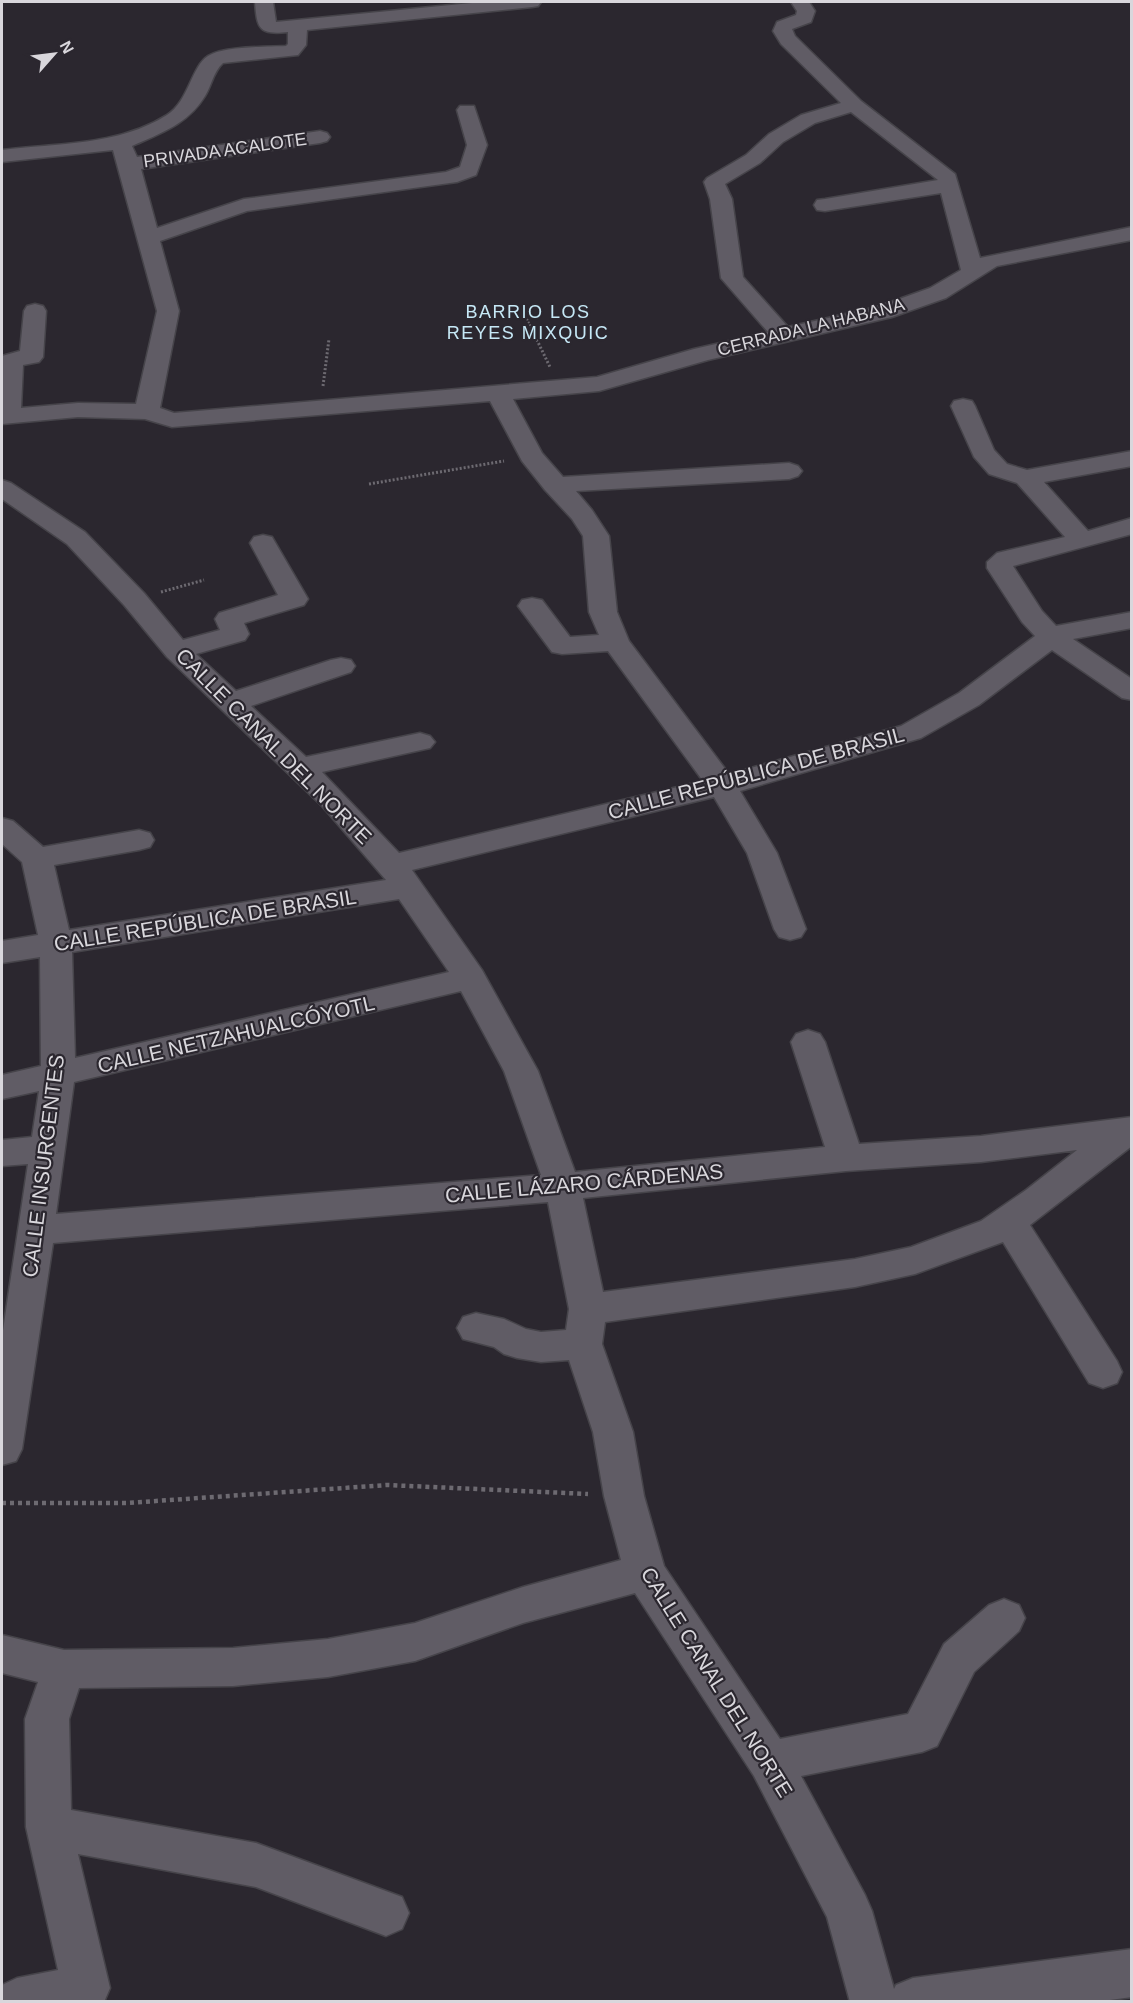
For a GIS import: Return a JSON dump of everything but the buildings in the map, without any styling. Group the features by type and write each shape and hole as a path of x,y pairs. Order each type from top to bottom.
{"street":[{"path":"264,2 266,24 273,28 532,2"},
{"path":"800,2 806,11 804,18 784,26 782,31 788,40 855,105 948,178 972,271"},
{"path":"2,156 121,143 175,119 196,95 209,66 216,59 291,51 297,45 298,26"},
{"path":"782,334 732,278 722,199 714,182 753,159 776,138 808,119 855,105"},
{"path":"149,238 244,206 450,178 469,171 477,145 467,110"},
{"name":"PRIVADA ACALOTE","path":"129,164 320,137"},
{"path":"121,143 129,164 168,311 147,412"},
{"path":"825,205 949,185"},
{"name":"CERRADA LA HABANA","path":"5,416 78,410 147,412 172,420 599,384 702,354 884,312 938,292 960,281 990,261 1131,233"},
{"path":"5,416 12,359 31,357 35,311"},
{"path":"498,394 531,456 554,485 584,515 596,536 603,612 616,642 722,786 762,853 790,929"},
{"path":"963,406 982,452 998,469 1026,478 1131,458"},
{"path":"554,485 789,471"},
{"path":"1026,478 1083,541"},
{"name":"CALLE CANAL DEL NORTE","path":"2,488 76,538 134,599 177,651 333,799 400,876 470,978 521,1071 563,1187 586,1327 613,1432 624,1496 645,1572 770,1761 849,1911 874,2001"},
{"path":"1131,526 1000,562 1000,568 1032,616 1051,638 1131,692"},
{"path":"177,651 235,634 229,619 294,599 263,543"},
{"path":"532,606 562,646 616,642"},
{"name":"CALLE REPÚBLICA DE BRASIL","path":"2,952 56,944 400,876 911,732 969,699 1051,638 1077,629 1131,620"},
{"path":"232,703 282,684 341,666"},
{"path":"300,768 420,742"},
{"path":"2,828 37,858 139,840"},
{"name":"CALLE INSURGENTES","path":"2,1449 12,1323 36,1230 58,1076 56,944 37,858"},
{"name":"CALLE NETZAHUALCÓYOTL","path":"2,1087 58,1076 470,978"},
{"path":"808,1042 846,1158"},
{"path":"476,1329 504,1334 517,1343 541,1347 586,1327 915,1260 994,1231 1039,1200 1129,1131"},
{"name":"CALLE LÁZARO CÁRDENAS","path":"36,1230 563,1187 846,1158 981,1149 1129,1131"},
{"path":"2,1154 46,1149"},
{"path":"1008,1220 1103,1372"},
{"path":"2,1654 64,1669 233,1667 328,1658 415,1641 523,1605 645,1572"},
{"path":"770,1761 922,1732 959,1658 1004,1618"},
{"path":"17,2001 87,1988 49,1827 47,1719 64,1669"},
{"path":"49,1827 256,1865 386,1913"},
{"path":"913,2001 1131,1973"}],"path":[{"path":"523,311 559,387"},
{"path":"320,409 329,339"},
{"path":"369,484 531,456"},
{"path":"134,599 204,580"},
{"path":"2,1503 127,1503 387,1485 624,1496"}],"district":[{"name":"BARRIO LOS REYES MIXQUIC","path":"528,322"}]}
